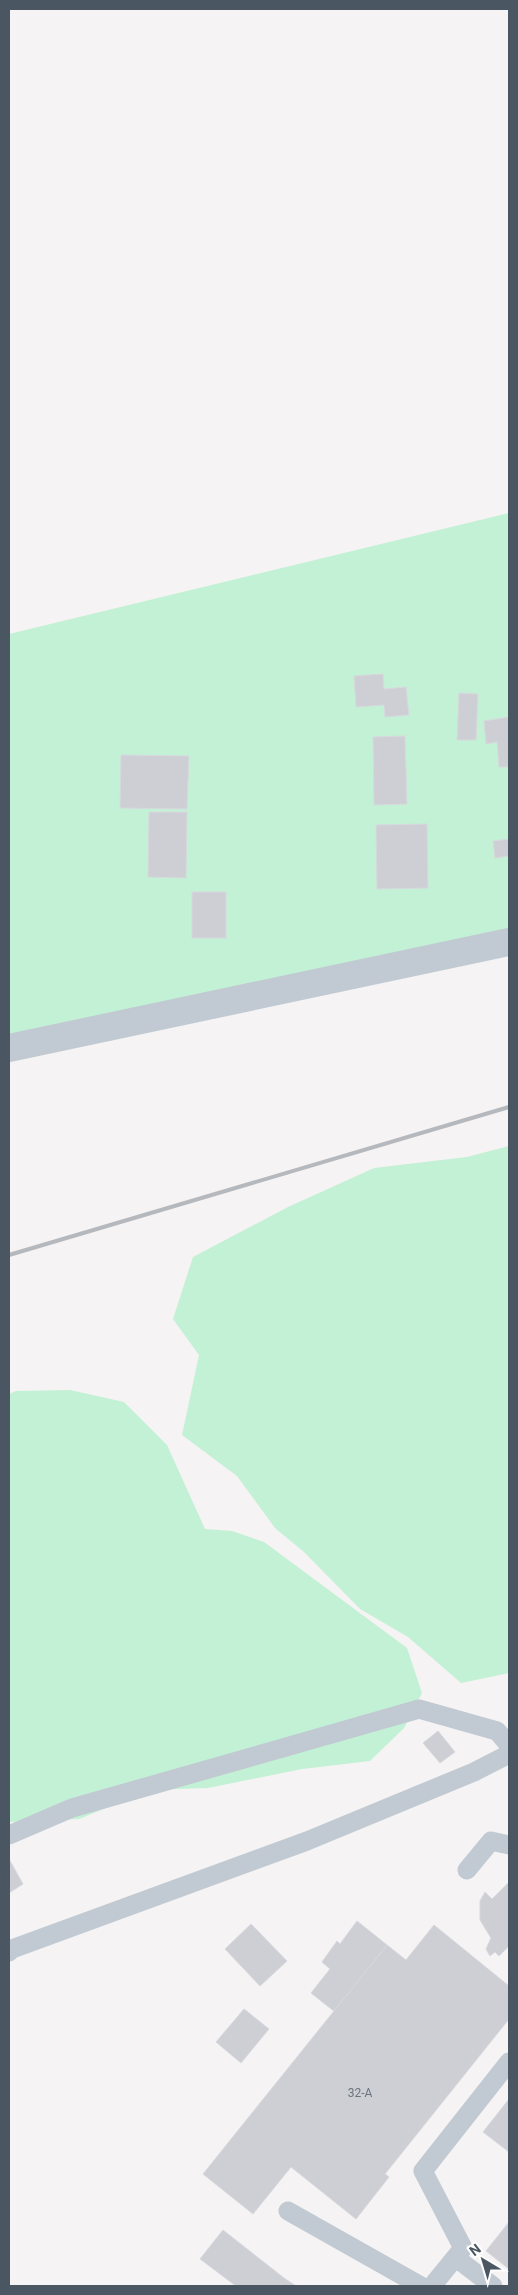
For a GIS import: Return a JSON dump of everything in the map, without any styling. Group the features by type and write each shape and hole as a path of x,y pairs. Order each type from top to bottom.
{"street":[{"path":"9,1048 509,942"}],"lane":[{"path":"9,1835 72,1808 419,1709 497,1731 509,1745"},
{"path":"9,1952 12,1949 307,1841 474,1772 509,1754"},
{"path":"466,1870 491,1841 509,1845"},
{"path":"432,2286 464,2248 423,2171 509,2062"},
{"path":"288,2211 421,2286"},
{"path":"456,2258 493,2286"}],"green space":[{"path":"509,513 509,930 9,1047 9,634"},
{"path":"509,1146 509,1673 461,1683 408,1637 360,1609 304,1552 275,1528 237,1476 182,1435 199,1355 173,1319 193,1257 288,1207 374,1168 467,1157"},
{"path":"70,1390 124,1402 167,1445 205,1529 232,1531 264,1542 407,1648 422,1693 404,1728 370,1761 302,1769 208,1788 150,1790 79,1819 9,1822 9,1394 16,1391"}],"building":[{"path":"383,674 384,689 406,687 409,715 385,717 384,705 356,707 354,676"},
{"path":"459,693 478,694 476,740 457,740"},
{"path":"509,717 509,767 499,767 497,742 486,744 484,721"},
{"path":"405,736 407,804 374,805 373,737"},
{"path":"121,755 189,756 187,809 120,808"},
{"path":"149,812 187,812 186,878 148,877"},
{"path":"427,824 428,888 377,889 376,825"},
{"path":"509,839 509,856 495,858 493,841"},
{"path":"192,892 226,892 226,938 192,938"},
{"path":"438,1731 455,1752 440,1763 423,1743"},
{"path":"9,1859 23,1884 9,1893"},
{"path":"509,1882 509,1946 499,1956 495,1952 490,1956 486,1949 491,1938 480,1920 480,1901 485,1892 492,1899"},
{"path":"357,1921 387,1945 335,2012 311,1993 330,1969 322,1962 337,1941 340,1944"},
{"path":"251,1924 287,1961 260,1986 225,1949"},
{"path":"434,1925 509,1986 509,2019 385,2174 389,2177 356,2219 291,2167 253,2214 203,2174 387,1945 406,1960"},
{"path":"244,2009 269,2029 241,2063 216,2042"},
{"path":"509,2099 509,2152 483,2132"},
{"path":"509,2222 509,2269 486,2251"},
{"path":"223,2230 296,2286 236,2286 200,2259"}],"railway":[{"path":"9,1255 509,1107"}]}
